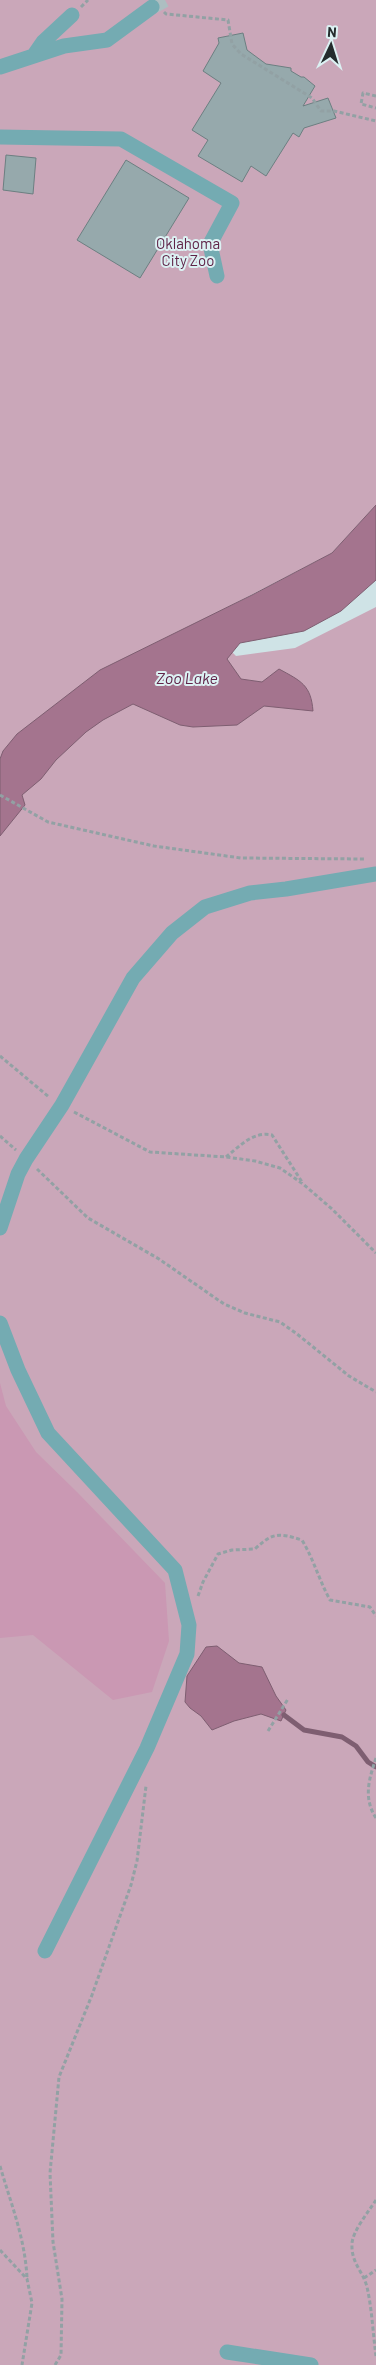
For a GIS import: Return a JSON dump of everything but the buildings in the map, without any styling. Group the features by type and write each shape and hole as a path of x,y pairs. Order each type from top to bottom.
{"lane":[{"path":"0,67 64,46 107,40 159,11"},
{"path":"34,55 42,42 72,15"},
{"path":"0,137 121,139 232,203 210,244 217,276"},
{"path":"0,1228 18,1174 26,1159 62,1105 133,978 172,933 205,907 250,893 376,874"},
{"path":"0,1323 18,1370 48,1433 176,1570 189,1625 187,1654 147,1748 45,1951"},
{"path":"227,2352 311,2365"}],"path":[{"path":"159,11 228,20 232,44 240,54 312,98 321,111 334,111 376,121"},
{"path":"376,96 363,93 361,104 376,108"},
{"path":"0,795 48,822 154,846 241,858 370,858"},
{"path":"0,1056 24,1074 41,1092 150,1152 255,1161 280,1168 303,1184 349,1225 376,1253"},
{"path":"226,1158 251,1138 264,1133 272,1135 303,1184"},
{"path":"0,1136 88,1218 159,1259 224,1304 245,1313 280,1322 348,1376 376,1392"},
{"path":"197,1599 203,1582 218,1554 232,1550 255,1549 265,1540 280,1534 302,1540 314,1560 321,1583 330,1600 370,1607 376,1616"},
{"path":"268,1731 288,1699"},
{"path":"376,1758 371,1773 368,1801 376,1818"},
{"path":"55,2365 61,2355 62,2307 53,2242 50,2173 59,2077 88,2004 131,1885 141,1837 146,1783"},
{"path":"0,2166 14,2204 26,2252 32,2303 22,2365"},
{"path":"376,2200 354,2236 352,2244 354,2265 364,2278 376,2356"},
{"path":"0,2250 28,2279"},
{"path":"364,2278 376,2270"}],"green space":[{"name":"Oklahoma City Zoo","path":"0,0 376,0 376,505 332,553 201,621 236,656 295,648 376,607 376,2365 0,2365"}],"shaded area":[{"path":"0,1383 6,1406 36,1452 165,1583 169,1641 152,1692 113,1700 33,1635 0,1638"}],"water":[{"name":"Zoo Lake","path":"376,505 376,580 341,611 304,631 240,643 227,659 241,679 262,682 279,669 293,677 307,689 313,711 264,706 237,725 193,727 180,725 133,704 103,720 86,732 56,760 41,779 22,795 25,805 0,836 0,759 3,751 17,734 100,670 332,553"},
{"path":"217,1646 239,1663 262,1667 276,1696 286,1710 281,1721 261,1714 234,1721 212,1730 201,1716 190,1708 185,1702 187,1676 206,1647"}],"waterway":[{"path":"284,1715 304,1730 342,1737 356,1746 368,1762 376,1767"}],"tunnel":[{"path":"152,7 165,0"}]}
